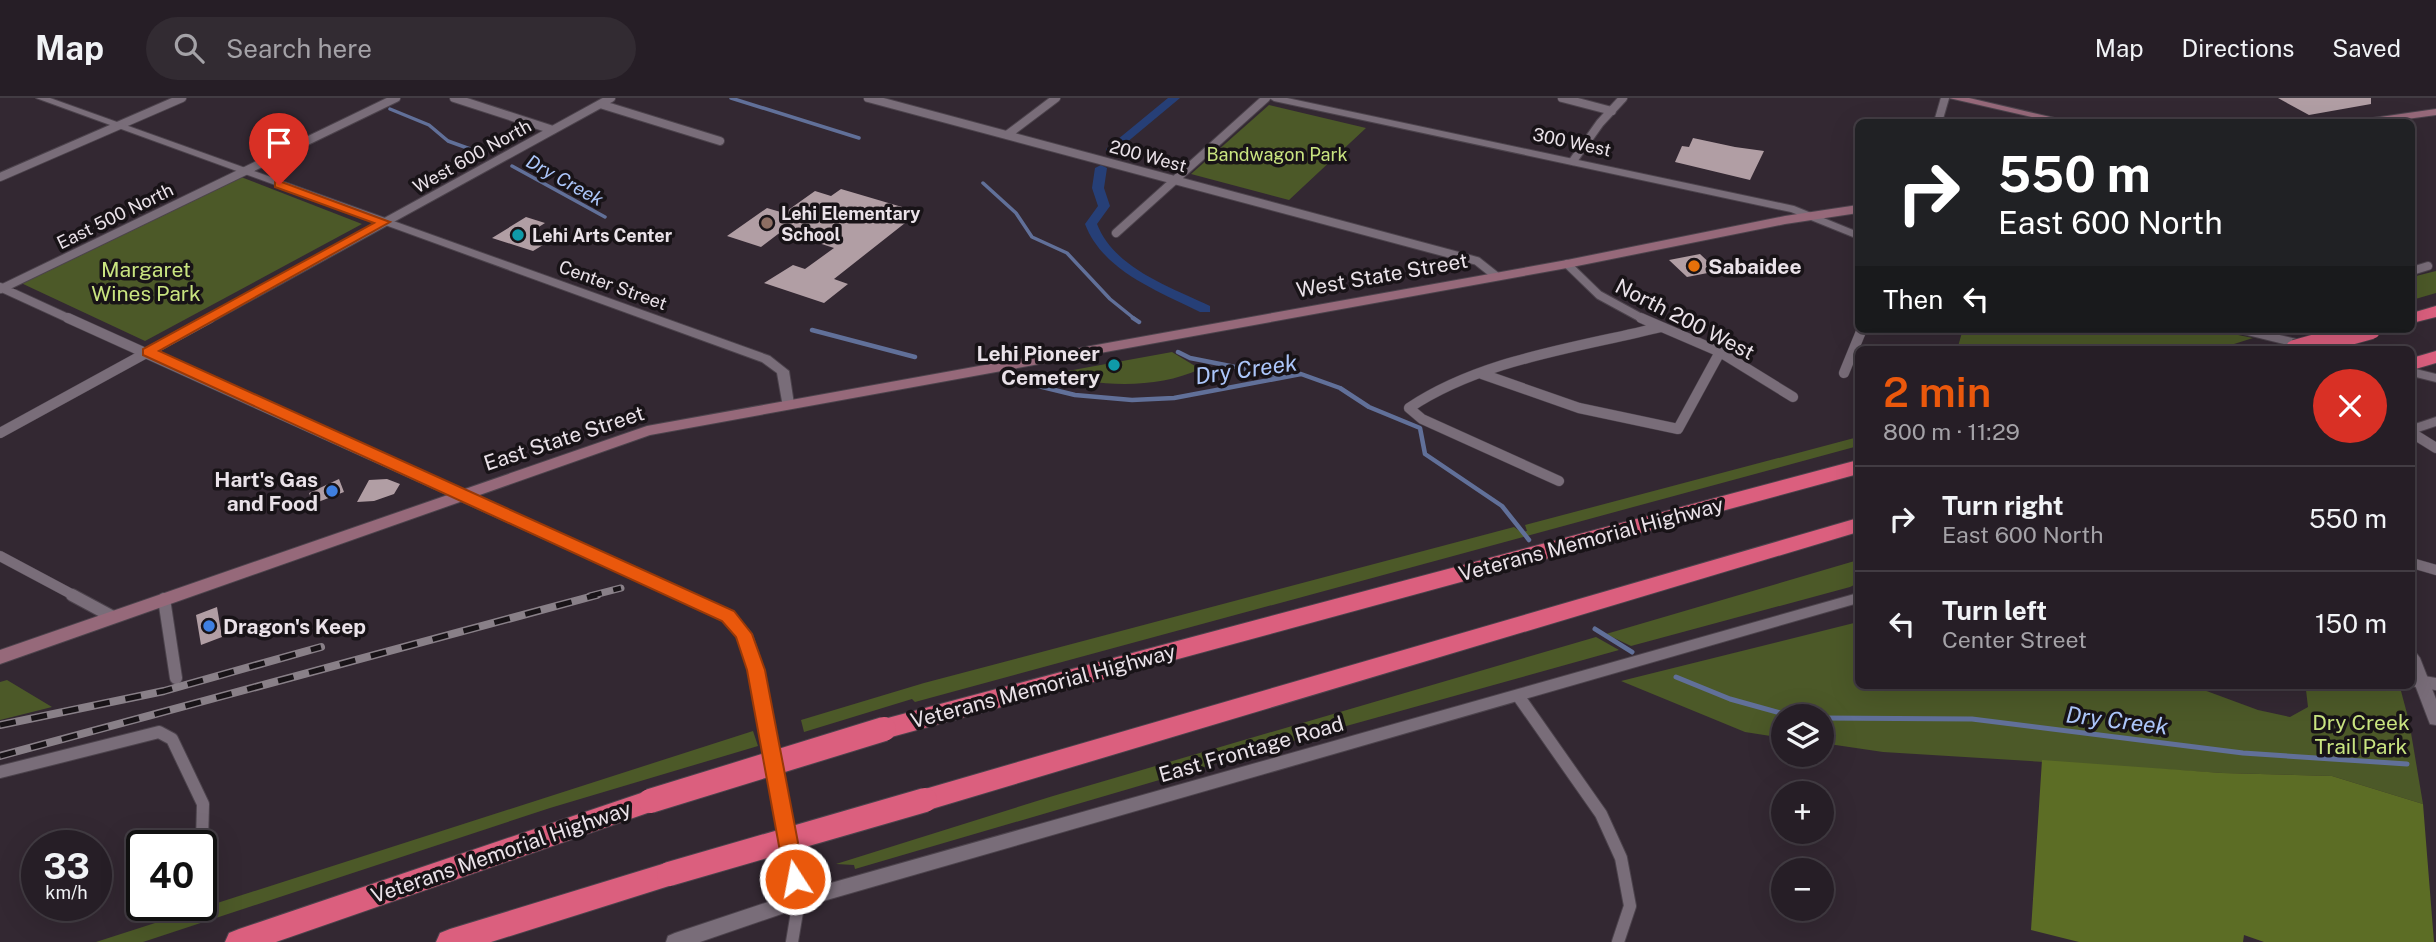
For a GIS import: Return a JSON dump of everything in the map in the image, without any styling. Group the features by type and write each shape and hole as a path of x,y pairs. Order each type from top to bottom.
{"highway":[{"path":"2415,317 2436,312"},
{"path":"2309,346 2356,333"},
{"path":"2415,363 2436,357"},
{"name":"Veterans Memorial Highway","path":"239,942 650,801 884,729 1855,468"},
{"path":"450,942 668,874 1855,526"}],"main road":[{"path":"1954,98 2053,119"},
{"path":"2385,119 2436,111"},
{"name":"West State Street","path":"913,382 1855,209"},
{"name":"East State Street","path":"0,657 647,431 913,382"}],"street":[{"name":"Center Street","path":"41,98 766,359 783,371 788,404"},
{"path":"0,177 182,98"},
{"name":"East 500 North","path":"1,288 396,98"},
{"path":"454,98 553,130"},
{"name":"West 600 North","path":"0,433 611,98"},
{"name":"200 West","path":"868,98 1477,261 1496,276"},
{"path":"1007,135 1056,98"},
{"path":"1116,233 1266,98"},
{"name":"300 West","path":"1274,98 1733,194 1794,209 1855,235"},
{"path":"1562,98 1612,111"},
{"path":"1573,161 1623,98"},
{"path":"1939,119 1945,98"},
{"path":"600,104 720,141"},
{"path":"2415,263 2428,266 2415,270"},
{"name":"North 200 West","path":"1567,264 1582,283 1624,310 1720,352 1776,390 1793,397"},
{"path":"1,288 148,352 728,616 744,634 756,670 799,900 792,942"},
{"path":"1559,481 1422,419 1409,408 1420,399 1482,374 1661,327"},
{"path":"2255,333 2308,346"},
{"path":"1844,373 1855,346"},
{"path":"1482,374 1511,387 1601,413 1678,429 1720,352"},
{"path":"2415,373 2436,378"},
{"path":"2415,430 2436,421"},
{"path":"2415,433 2436,448"},
{"path":"0,556 113,617"},
{"path":"2415,564 2436,570"},
{"path":"164,599 176,678"},
{"name":"East Frontage Road","path":"674,942 799,900 1519,697 1855,599"},
{"path":"2415,664 2436,719"},
{"path":"1519,697 1601,814 1621,858 1630,906 1618,942"},
{"path":"0,772 159,732 172,739 203,804 202,830"}],"green space":[{"name":"Bandwagon Park","path":"1269,105 1366,128 1289,200 1191,174"},
{"name":"Margaret Wines Park","path":"241,177 362,224 145,341 21,283"},
{"path":"2436,271 2436,293 2415,299 2415,276"},
{"path":"1962,333 2228,333 2253,338 2228,346 1958,346"},
{"path":"1172,352 1200,369 1164,380 1126,384 1087,381 1051,374"},
{"path":"1855,438 1855,447 915,702 912,699 804,732 801,720 924,683 1514,527 1521,532 1527,531 1525,525"},
{"path":"1855,561 1855,584 1850,587 1631,646 1606,634"},
{"name":"Dry Creek Trail Park","path":"1855,623 1855,689 2201,689 2258,710 2290,717 2308,707 2308,689 2401,691 2409,721 2423,804 2332,776 2222,773 1883,752 1834,745 1834,704 1771,704 1771,736 1745,732 1621,681"},
{"path":"1596,637 1619,650 1296,740 855,869 854,865 836,864 1053,796"},
{"path":"7,680 52,707 0,720 0,682"},
{"path":"753,731 758,746 550,808 217,918 217,903"},
{"path":"2042,760 2222,773 2332,776 2423,804 2434,942 2264,942 2244,935 2243,942 2079,942 2031,930"},
{"path":"161,921 207,921 143,942 96,942"}],"building":[{"path":"2278,98 2371,98 2371,104 2309,115"},
{"path":"1693,138 1764,151 1750,180 1675,162 1682,146 1689,147"},
{"name":"Lehi Elementary School","path":"841,189 919,212 834,279 848,284 824,303 764,283 793,265 805,269 834,248 782,231 761,247 727,236 767,208 784,213 815,191 831,196"},
{"name":"Lehi Arts Center","path":"526,217 545,223 531,232 553,239 533,251 492,238"},
{"name":"Sabaidee","path":"1700,254 1718,271 1687,277 1669,260"},
{"name":"Hart's Gas and Food","path":"339,479 344,492 313,504 309,493"},
{"name":"Hart's Gas and Food","path":"387,479 400,484 394,494 374,501 357,502 369,480"},
{"name":"Dragon's Keep","path":"217,607 222,637 201,645 196,615"}],"waterway":[{"path":"731,98 859,138"},
{"path":"1110,151 1175,98"},
{"name":"Dry Creek","path":"390,109 429,125 448,141 484,154"},
{"name":"Dry Creek","path":"512,166 605,217"},
{"path":"1101,168 1098,188 1104,206 1091,224 1096,238 1122,263 1157,285 1205,309"},
{"path":"983,183 1016,213 1032,237 1067,253 1110,299 1136,320"},
{"name":"Dry Creek","path":"812,330 915,357"},
{"path":"1178,352 1190,358 1276,375"},
{"name":"Dry Creek","path":"1030,384 1075,395 1132,400 1174,398 1301,374 1340,388 1369,407 1420,428 1425,454 1502,506 1529,540"},
{"name":"Dry Creek","path":"1595,629 1632,652"},
{"name":"Dry Creek","path":"1676,677 1730,699 1771,710"},
{"name":"Dry Creek","path":"1834,718 1972,719 2243,753 2407,764"}],"railway":[{"path":"590,596 621,588"},
{"path":"0,756 597,595"},
{"path":"0,725 164,691 321,647"}],"place":[{"name":"Lehi Elementary School","path":"767,223"},
{"name":"Lehi Arts Center","path":"518,235"},
{"name":"Sabaidee","path":"1694,266"},
{"name":"Lehi Pioneer Cemetery","path":"1114,365"},
{"name":"Hart's Gas and Food","path":"332,491"},
{"name":"Dragon's Keep","path":"209,626"}],"route":[{"path":"279,185 384,222 148,352 728,616 744,634 756,670 795,879"}]}
